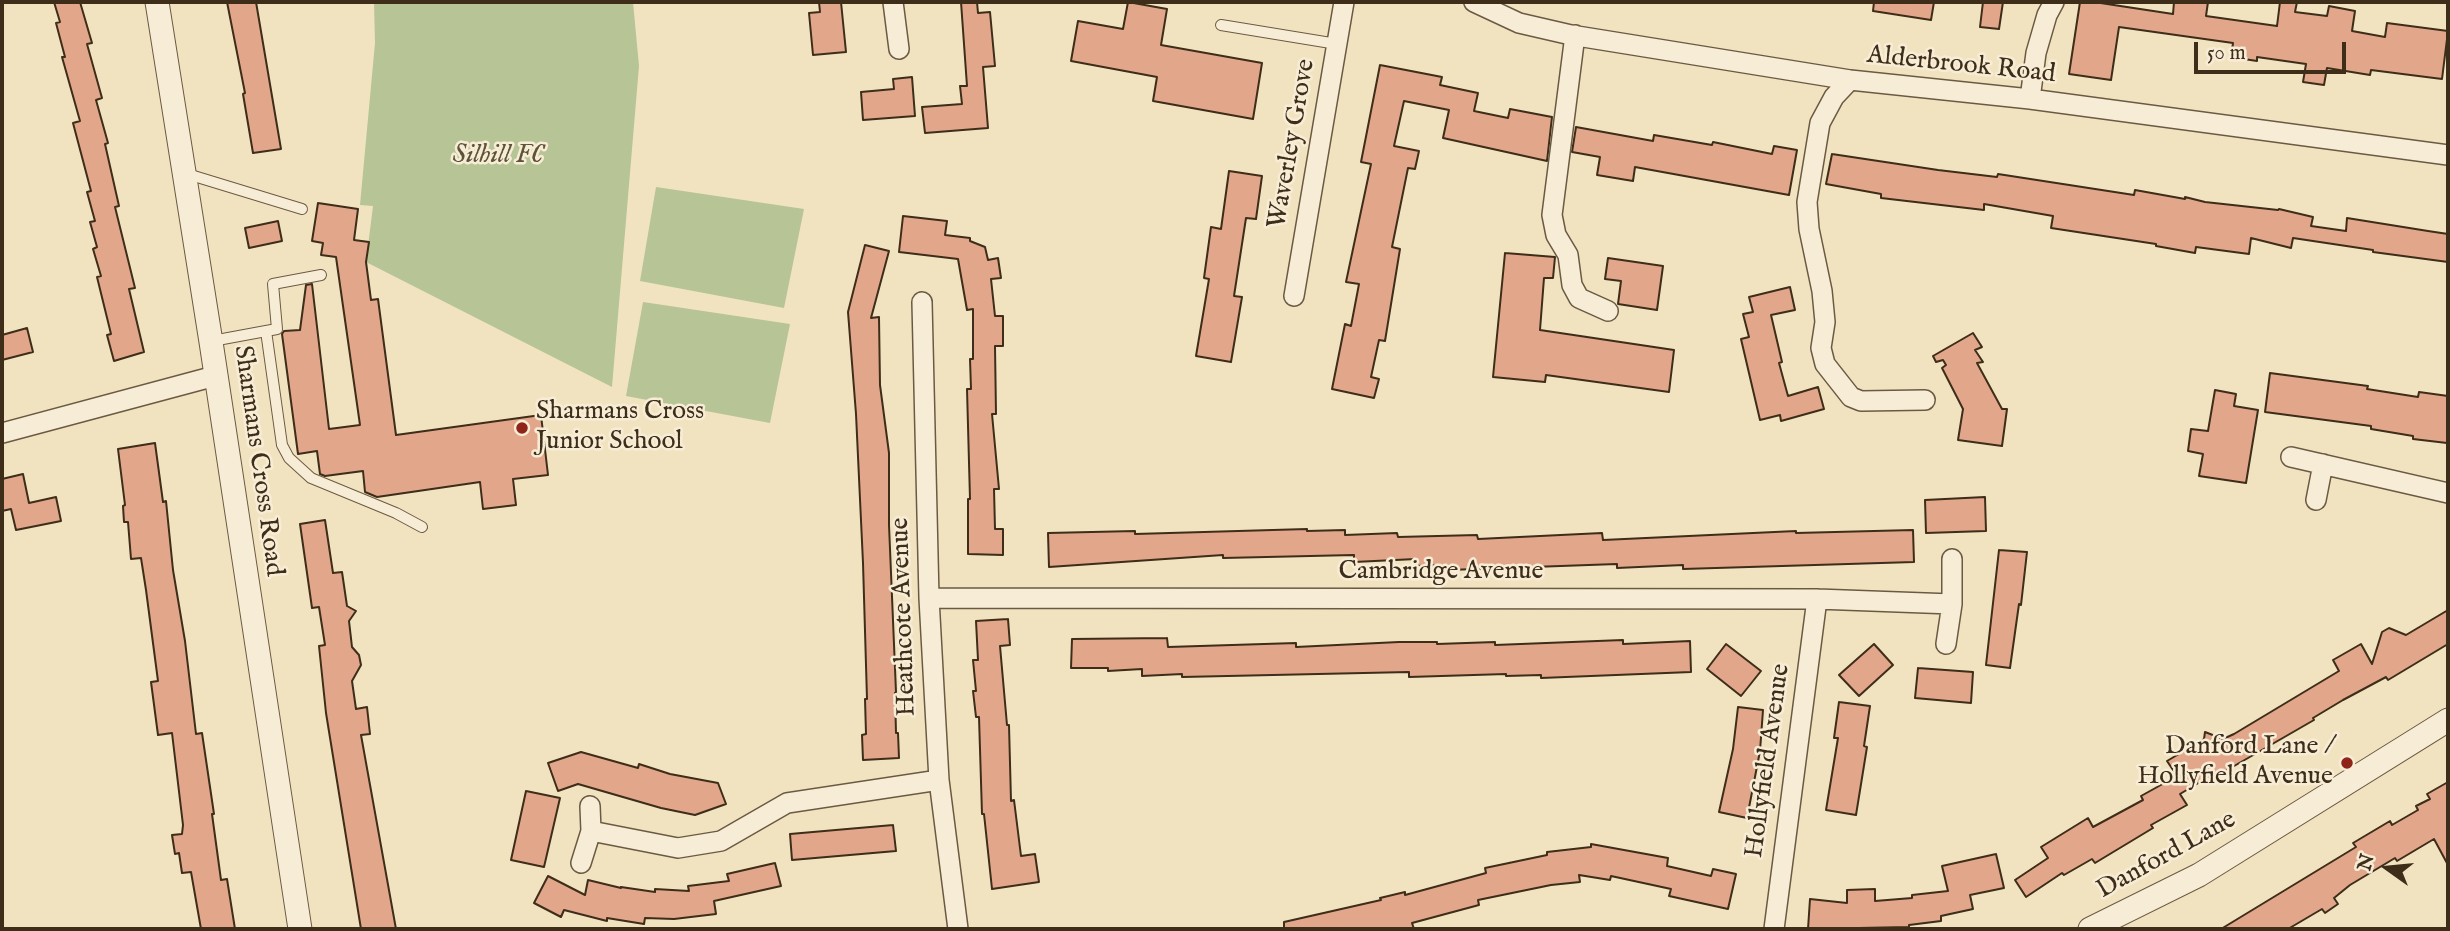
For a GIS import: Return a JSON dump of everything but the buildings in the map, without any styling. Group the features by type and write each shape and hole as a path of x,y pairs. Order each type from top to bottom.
{"street":[{"name":"Sharmans Cross Road","path":"157,2 300,929"},
{"path":"893,2 898,49"},
{"name":"Waverley Grove","path":"1294,296 1344,2"},
{"name":"Alderbrook Road","path":"1474,2 1519,23 1575,36 1850,80 2030,99 2448,155"},
{"path":"2030,99 2035,52 2054,2"},
{"path":"1575,36 1552,215 1556,235 1568,255 1572,285 1579,298 1608,311"},
{"path":"1850,80 1834,97 1820,123 1807,202 1809,229 1822,291 1825,322 1822,356 1825,364 1851,397 1861,401 1925,400"},
{"name":"Heathcote Avenue","path":"922,302 929,598 939,780 958,929"},
{"path":"2,433 215,376"},
{"path":"2291,457 2448,492"},
{"path":"2316,500 2323,464"},
{"path":"1946,644 1952,604 1952,559"},
{"name":"Cambridge Avenue","path":"929,598 1817,599 1952,604"},
{"name":"Hollyfield Avenue","path":"1774,929 1817,599"},
{"name":"Danford Lane","path":"2090,929 2199,875 2448,720"},
{"path":"590,831 678,848 721,841 787,803 939,780"},
{"path":"581,863 590,831 590,807"}],"lane":[{"path":"1221,25 1337,44"},
{"path":"184,173 302,209"},
{"path":"211,342 277,329 272,284 321,275"},
{"path":"266,331 282,445 289,458 311,478 396,513 422,527"}],"green space":[{"name":"Silhill FC","path":"374,2 633,2 639,66 612,387 366,262 373,206 360,205 375,43"},
{"path":"656,187 804,209 784,308 640,281"},
{"path":"643,302 790,324 770,423 626,396"}],"place":[{"name":"Sharmans Cross Junior School","path":"522,428"},
{"name":"Danford Lane / Hollyfield Avenue","path":"2347,763"}]}
